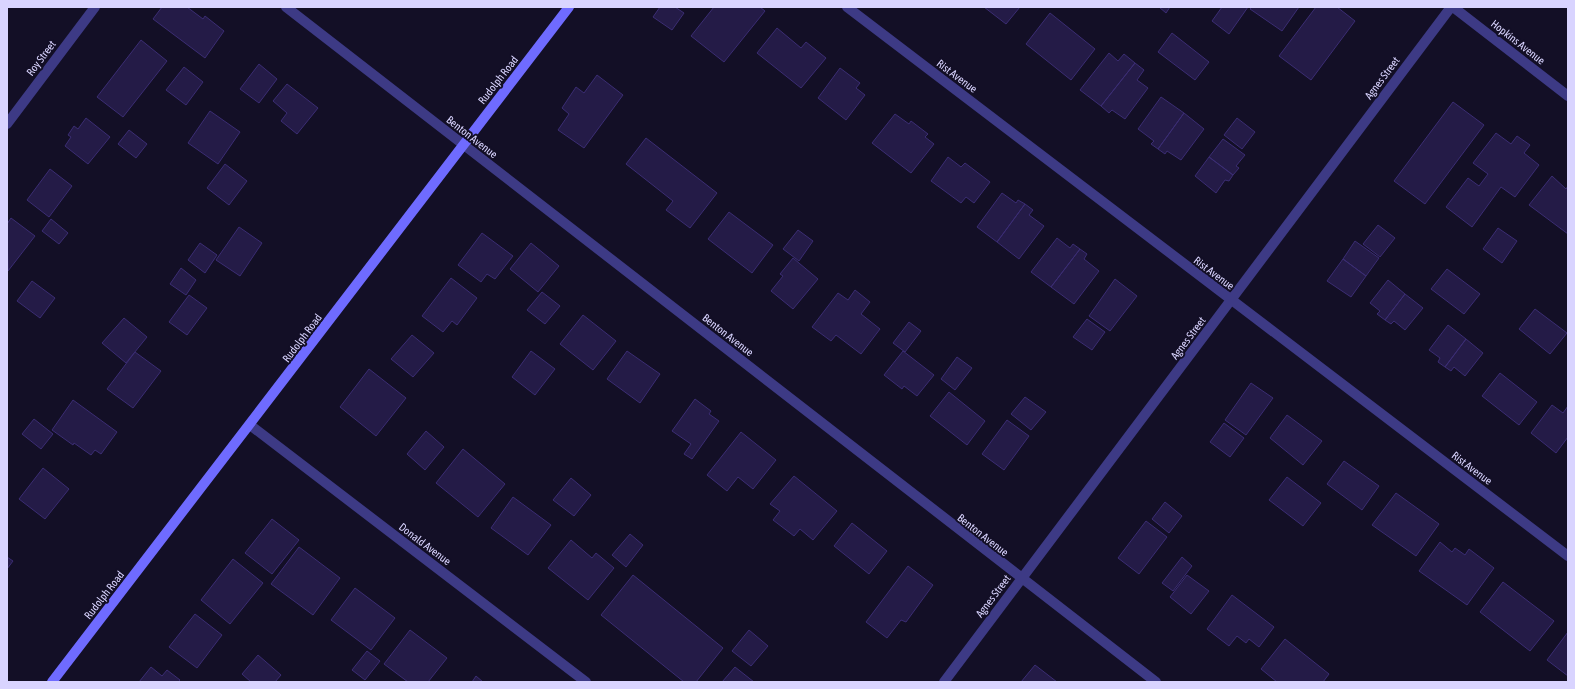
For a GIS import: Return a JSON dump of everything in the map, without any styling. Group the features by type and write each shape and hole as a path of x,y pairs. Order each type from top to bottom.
{"street":[{"name":"Roy Street","path":"7,124 95,7"},
{"name":"Benton Avenue","path":"286,7 1021,579 1156,682"},
{"name":"Rudolph Road","path":"52,682 250,426 463,145 570,7"},
{"name":"Rist Avenue","path":"847,7 1231,301 1568,556"},
{"name":"Agnes Street","path":"944,682 1452,7"},
{"name":"Hopkins Avenue","path":"1452,7 1568,96"},
{"name":"Donald Avenue","path":"250,426 586,682"}],"building":[{"path":"162,7 187,7 203,19 205,16 224,31 205,58 153,19"},
{"path":"660,7 675,7 684,13 672,30 653,17"},
{"path":"714,7 760,7 765,11 724,62 691,36"},
{"path":"984,7 1020,7 1006,24"},
{"path":"1159,7 1170,7 1166,13"},
{"path":"1222,7 1248,7 1229,34 1212,21"},
{"path":"1252,7 1299,7 1282,31 1250,9"},
{"path":"1316,7 1337,7 1355,21 1311,80 1279,56"},
{"path":"1050,13 1095,49 1071,80 1026,44"},
{"path":"777,28 801,48 806,42 826,58 801,88 757,53"},
{"path":"1172,33 1209,62 1195,80 1158,52"},
{"path":"141,40 167,61 123,117 97,97"},
{"path":"1109,53 1118,61 1124,54 1135,63 1101,106 1080,90"},
{"path":"1135,63 1144,70 1137,80 1148,88 1125,119 1112,110 1109,113 1101,106"},
{"path":"259,64 277,79 259,103 240,89"},
{"path":"184,67 203,82 186,105 166,90"},
{"path":"840,68 860,83 856,88 865,95 846,120 818,98"},
{"path":"597,75 623,95 584,148 558,130 569,114 562,108 576,87 584,93"},
{"path":"287,84 318,108 297,134 281,121 287,113 273,101"},
{"path":"1161,97 1184,113 1158,149 1151,144 1154,141 1138,129"},
{"path":"1453,102 1484,125 1425,204 1394,181"},
{"path":"210,111 240,132 218,164 188,143"},
{"path":"1184,113 1204,129 1181,160 1167,151 1165,154 1158,149"},
{"path":"895,114 909,124 911,121 928,134 925,137 934,144 911,173 872,143"},
{"path":"86,118 110,137 88,164 65,146 71,137 68,135 74,126 78,129"},
{"path":"1237,118 1255,132 1242,149 1224,135"},
{"path":"129,130 147,144 136,158 118,144"},
{"path":"1496,133 1511,144 1517,136 1530,145 1524,153 1539,165 1515,197 1501,187 1472,227 1446,207 1468,178 1479,186 1488,174 1473,163"},
{"path":"646,138 717,193 690,228 666,210 673,201 626,164"},
{"path":"1223,139 1245,155 1236,166 1239,168 1233,175 1209,157"},
{"path":"948,157 961,167 965,163 990,182 974,203 966,197 961,203 931,181"},
{"path":"1209,157 1233,175 1229,181 1225,180 1216,193 1195,176"},
{"path":"225,164 247,181 229,205 207,188"},
{"path":"50,169 72,186 49,217 27,200"},
{"path":"1552,176 1566,189 1568,186 1568,234 1529,205"},
{"path":"1002,193 1016,203 1018,200 1025,204 997,242 977,227"},
{"path":"1025,204 1033,210 1029,215 1044,226 1019,259 997,242"},
{"path":"729,212 773,245 752,273 708,239"},
{"path":"11,218 35,236 8,271 7,224"},
{"path":"51,219 68,233 59,244 42,231"},
{"path":"1378,225 1395,238 1380,257 1363,244"},
{"path":"239,227 262,243 240,276 216,260"},
{"path":"1498,228 1517,241 1502,263 1483,249"},
{"path":"798,230 813,241 799,261 783,249"},
{"path":"482,233 513,256 495,279 487,274 481,282 458,265"},
{"path":"1057,238 1070,248 1073,244 1080,249 1051,287 1031,272"},
{"path":"1355,241 1379,258 1366,276 1343,259"},
{"path":"200,243 217,255 205,273 188,260"},
{"path":"531,243 559,266 538,292 510,269"},
{"path":"1080,249 1087,254 1084,259 1099,271 1074,304 1051,287"},
{"path":"793,258 818,279 793,309 771,291 783,276 780,274"},
{"path":"1343,259 1366,276 1351,297 1327,281"},
{"path":"181,268 196,280 186,295 170,284"},
{"path":"1447,269 1480,294 1464,314 1431,289"},
{"path":"451,278 477,298 457,325 452,321 443,332 422,316"},
{"path":"1115,279 1137,296 1110,331 1089,316"},
{"path":"1388,280 1405,294 1385,320 1377,314 1380,311 1370,303"},
{"path":"32,281 55,298 40,318 17,301"},
{"path":"855,290 870,302 861,314 880,329 861,354 836,335 831,341 812,327 838,293 848,300"},
{"path":"542,292 560,306 545,324 527,310"},
{"path":"1405,294 1423,308 1405,330 1394,321 1391,324 1385,320"},
{"path":"189,295 207,308 187,335 169,322"},
{"path":"1535,309 1567,333 1550,354 1519,329"},
{"path":"583,315 616,341 593,370 560,344"},
{"path":"124,318 147,337 126,363 102,343"},
{"path":"1087,319 1105,332 1092,350 1073,337"},
{"path":"909,322 921,331 905,352 893,343"},
{"path":"1448,325 1466,339 1445,367 1438,362 1440,358 1429,350"},
{"path":"412,335 434,353 413,377 391,359"},
{"path":"1466,339 1483,353 1465,376 1454,367 1451,371 1445,367"},
{"path":"531,351 555,369 535,395 512,377"},
{"path":"627,351 660,374 640,403 607,379"},
{"path":"903,351 934,375 917,396 904,386 902,389 884,375"},
{"path":"135,352 161,371 133,408 107,389"},
{"path":"957,357 972,368 955,390 941,379"},
{"path":"369,369 406,398 376,436 340,407"},
{"path":"1500,373 1537,402 1519,425 1482,396"},
{"path":"1251,383 1273,398 1246,435 1225,420"},
{"path":"949,392 985,421 967,445 930,416"},
{"path":"1025,397 1046,412 1031,430 1011,414"},
{"path":"695,399 711,411 709,414 719,421 692,459 684,454 691,444 672,431"},
{"path":"73,400 117,432 101,454 95,450 91,455 74,443 73,445 52,430"},
{"path":"1552,405 1563,413 1568,406 1568,437 1556,453 1531,433"},
{"path":"1287,415 1322,441 1303,465 1270,438"},
{"path":"34,419 53,434 41,449 22,434"},
{"path":"1007,420 1029,436 1004,470 982,454"},
{"path":"1224,423 1244,438 1230,457 1210,442"},
{"path":"426,431 444,447 425,470 407,454"},
{"path":"741,432 776,460 753,489 738,477 727,491 707,475"},
{"path":"463,449 505,484 478,517 436,483"},
{"path":"1344,461 1379,486 1362,510 1327,484"},
{"path":"43,468 69,489 45,519 19,499"},
{"path":"794,476 837,511 813,540 800,529 794,536 773,520 780,511 770,504"},
{"path":"1287,477 1321,503 1303,526 1269,500"},
{"path":"571,478 591,495 574,516 553,500"},
{"path":"1396,493 1439,524 1416,556 1372,525"},
{"path":"513,497 551,525 528,555 491,528"},
{"path":"1165,502 1182,516 1169,533 1152,519"},
{"path":"272,519 299,540 272,574 245,553"},
{"path":"1146,521 1167,537 1139,574 1118,558"},
{"path":"852,523 887,551 869,574 834,546"},
{"path":"630,534 643,545 626,567 612,555"},
{"path":"571,540 592,558 596,553 614,568 588,600 548,568"},
{"path":"1440,542 1452,552 1455,548 1465,555 1469,549 1494,568 1467,605 1419,571"},
{"path":"299,547 340,578 313,615 271,584"},
{"path":"7,557 13,561 7,569"},
{"path":"1182,557 1192,566 1173,591 1162,583"},
{"path":"233,559 263,583 230,624 201,600"},
{"path":"908,566 933,585 906,622 901,620 887,638 866,622"},
{"path":"633,575 723,648 696,682 684,682 601,615"},
{"path":"1187,575 1209,591 1191,614 1170,597"},
{"path":"1503,582 1554,621 1530,651 1480,612"},
{"path":"355,588 395,618 371,650 331,620"},
{"path":"1232,595 1274,627 1259,647 1249,639 1246,643 1237,636 1229,646 1207,629"},
{"path":"195,614 222,635 197,668 169,647"},
{"path":"410,630 447,658 428,682 408,682 384,664"},
{"path":"749,630 768,646 751,666 732,651"},
{"path":"1568,632 1568,676 1547,660"},
{"path":"1285,639 1329,674 1323,682 1277,682 1261,669"},
{"path":"367,651 380,661 365,680 352,670"},
{"path":"258,655 281,675 275,682 251,682 242,674"},
{"path":"1035,665 1057,682 1021,682"},
{"path":"151,667 162,676 167,670 180,680 178,682 139,682"},
{"path":"735,667 754,682 722,682"},
{"path":"476,676 483,682 472,682"}]}
